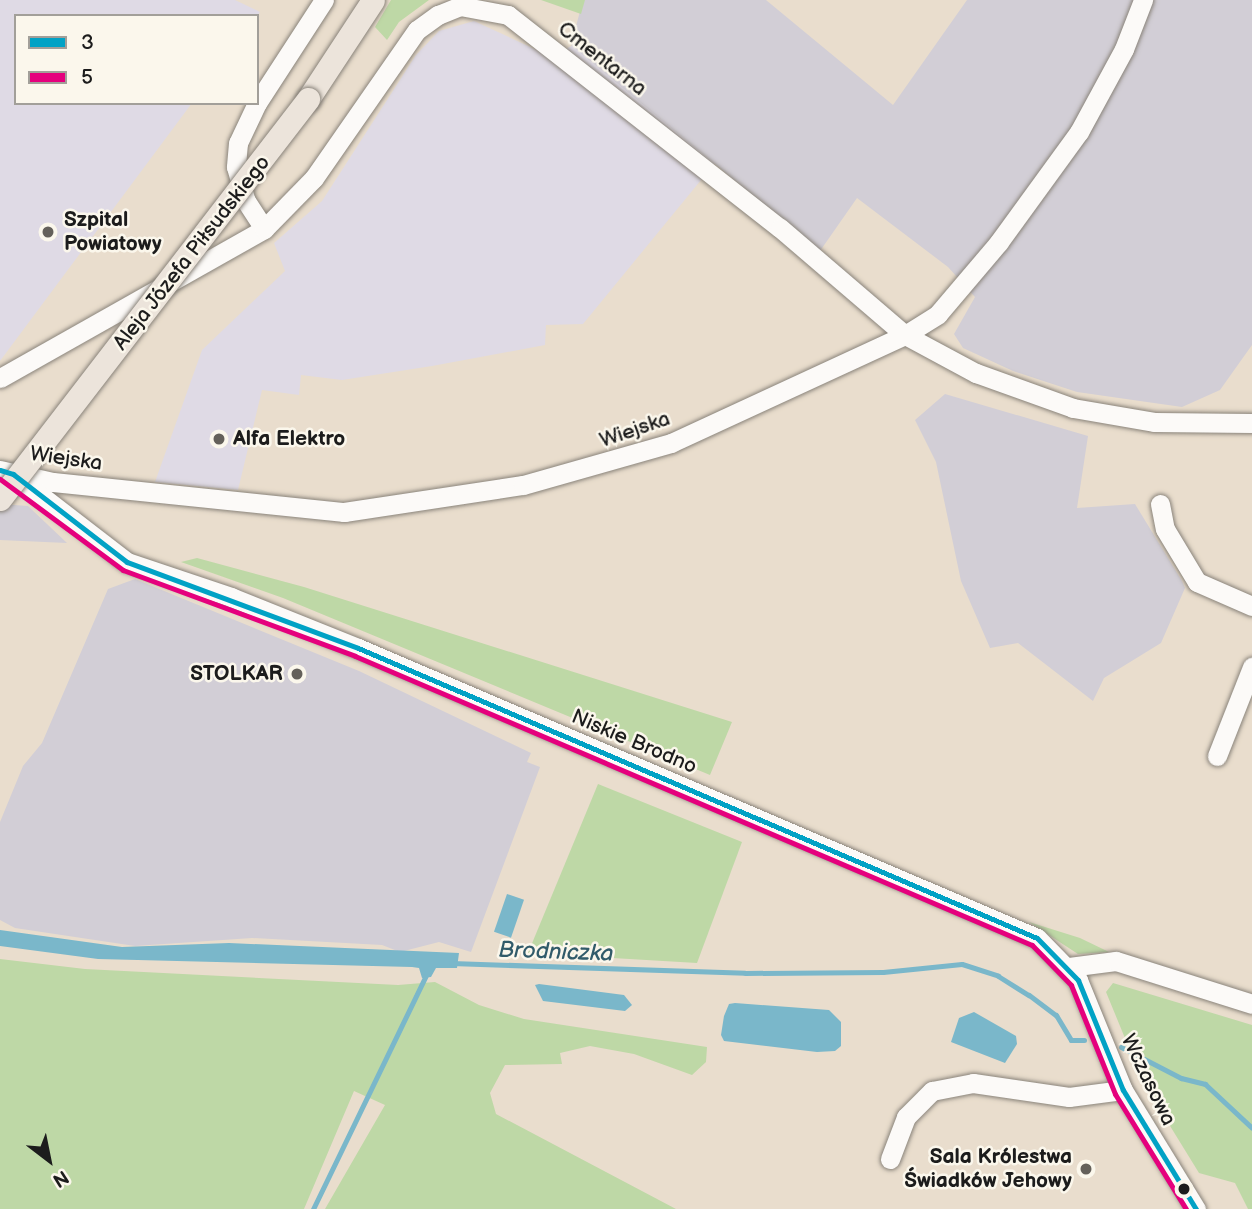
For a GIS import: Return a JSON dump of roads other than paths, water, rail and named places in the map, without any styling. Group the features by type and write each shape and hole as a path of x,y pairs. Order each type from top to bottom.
{"main road":[{"name":"Aleja Józefa Piłsudskiego","path":"0,499 308,99 373,0"}],"street":[{"path":"259,100 324,0"},
{"name":"Wiejska","path":"7,472 302,511 390,508 523,485 671,443 905,335 957,295 1044,183 1105,88 1143,0"},
{"name":"Cmentarna","path":"0,378 264,229 314,178 417,30 438,15 460,6 484,8 508,15 556,50 905,335"},
{"path":"256,105 239,143 236,167 246,201 264,229"},
{"path":"905,335 976,373 1073,408 1154,422 1252,423"},
{"name":"Niskie Brodno","path":"7,472 127,562 231,597 358,648 1014,926 1037,938 1069,967"},
{"path":"1160,504 1165,528 1198,582 1252,606"},
{"path":"1217,756 1252,667"},
{"path":"1069,967 1116,961 1252,1004"},
{"name":"Wczasowa","path":"1069,967 1123,1090 1196,1209"},
{"path":"890,1159 906,1117 932,1091 973,1083 1069,1097 1123,1090"}],"water":[{"path":"507,894 524,900 511,938 494,932"},
{"path":"0,930 122,947 229,943 459,953 457,968 436,968 431,977 422,978 419,968 412,967 98,959 0,946"},
{"path":"535,985 624,995 632,1005 625,1011 543,1001"},
{"path":"729,1004 829,1010 841,1022 841,1046 835,1051 817,1052 724,1041 721,1035 724,1016"},
{"path":"974,1012 1016,1036 1017,1044 1005,1063 951,1042 959,1018"}],"waterway":[{"name":"Brodniczka","path":"451,963 745,973 883,972 962,964 998,976 1029,995 1056,1015 1071,1040 1084,1040"},
{"path":"313,1209 427,973"},
{"name":"Brodniczka","path":"1121,1047 1181,1078 1205,1084 1252,1128"}],"place":[{"name":"Szpital Powiatowy","path":"48,232"},
{"name":"Alfa Elektro","path":"219,439"},
{"name":"STOLKAR","path":"297,674"},
{"name":"Sala Królestwa Świadków Jehowy","path":"1086,1169"}]}
